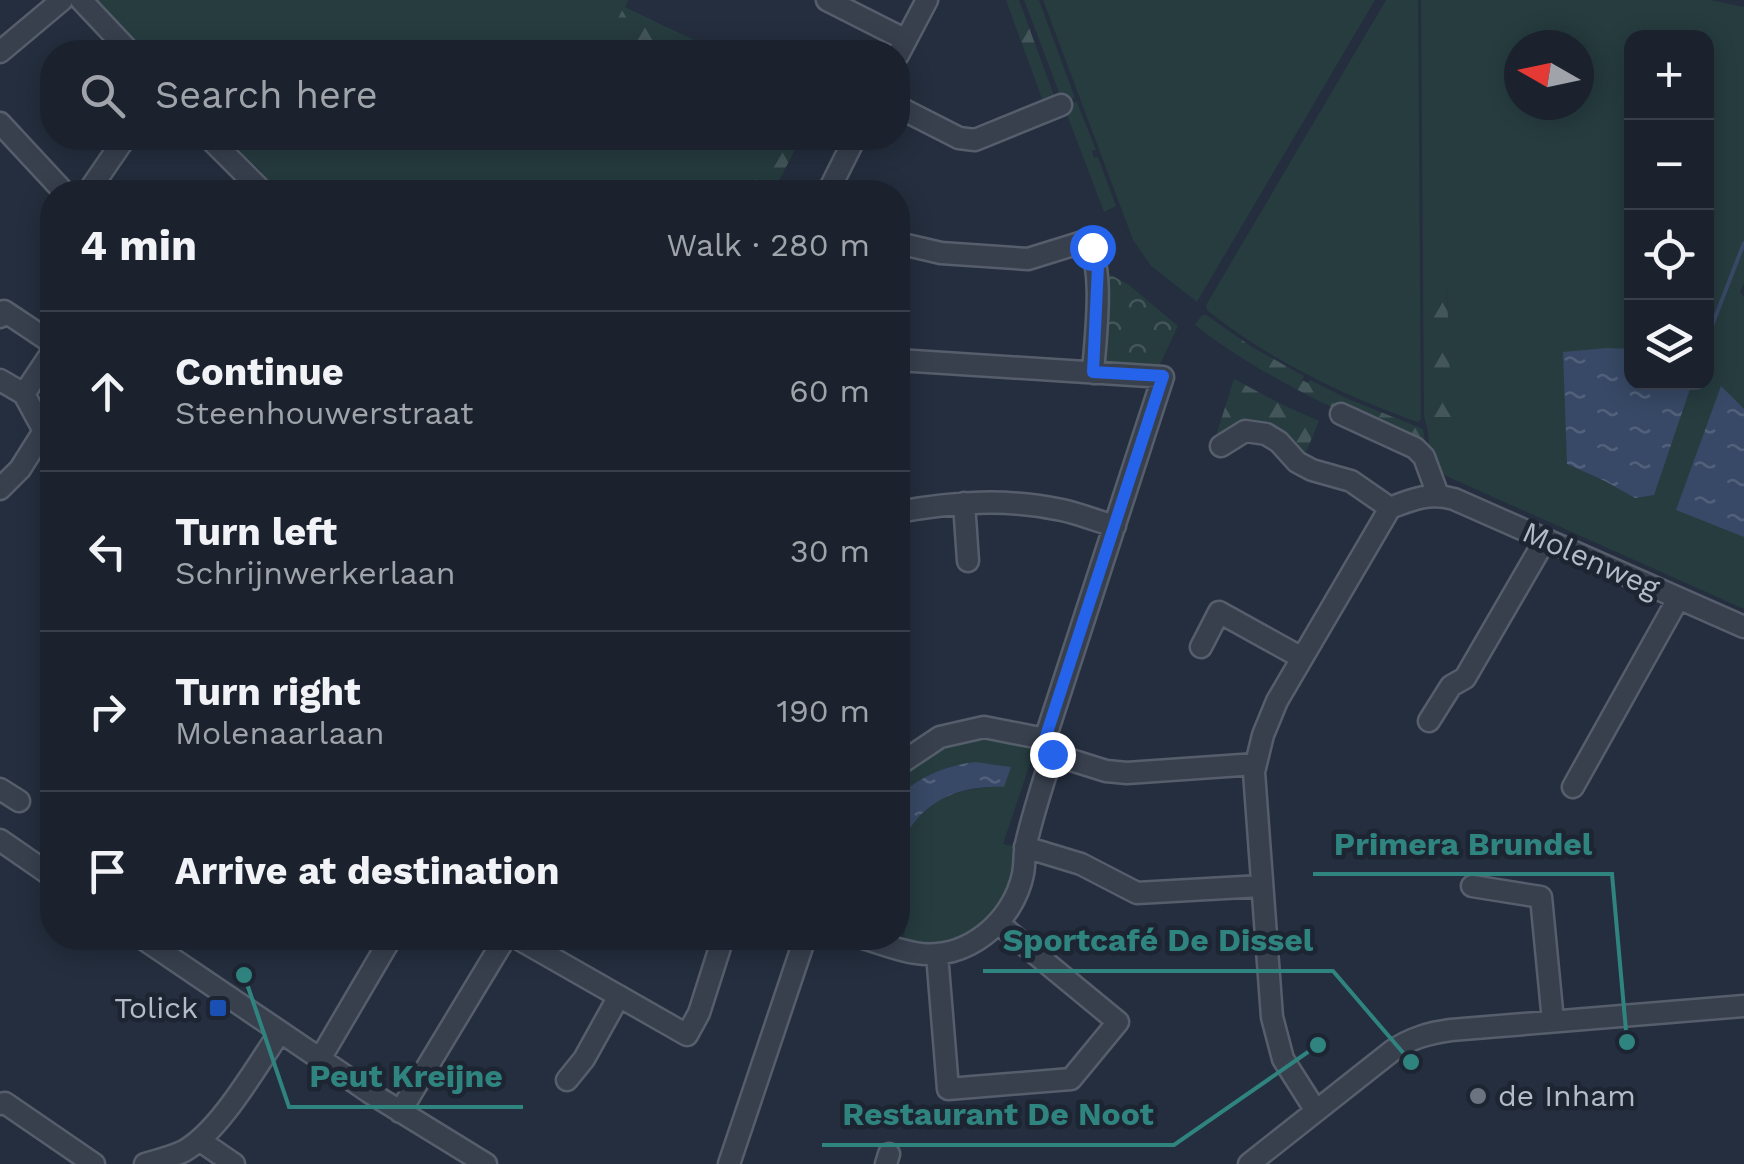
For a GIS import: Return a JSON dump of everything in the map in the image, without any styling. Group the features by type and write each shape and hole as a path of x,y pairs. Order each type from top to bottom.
{"street":[{"path":"0,52 62,0"},
{"path":"81,0 119,40"},
{"path":"827,0 890,40"},
{"path":"906,40 926,0"},
{"path":"910,113 959,138 975,140 1060,106"},
{"path":"0,122 53,180"},
{"path":"96,180 118,150"},
{"path":"221,150 251,180"},
{"path":"834,180 849,150"},
{"path":"910,245 941,252 1028,259 1086,240 1098,266 1093,372"},
{"path":"0,317 4,311 40,331"},
{"path":"24,394 40,359"},
{"path":"902,950 937,954 956,950 983,938 1012,902 1023,876 1025,847 1048,746 1163,376 910,361"},
{"path":"0,380 24,394 40,424"},
{"path":"1316,1111 1289,1071 1276,1035 1269,997 1254,788 1256,764 1268,718 1390,508 1438,495 1424,457 1415,448 1341,414"},
{"path":"1221,446 1245,430 1266,434 1297,462 1351,481 1390,508"},
{"path":"0,489 20,469 40,437"},
{"name":"Molenweg","path":"1438,495 1744,627"},
{"path":"910,510 964,503 1014,502 1064,510 1115,526"},
{"path":"964,503 968,561"},
{"path":"1429,721 1451,686 1464,678 1545,540"},
{"path":"1573,787 1678,599"},
{"path":"1201,647 1219,612 1302,658"},
{"path":"910,757 940,737 984,727 1048,746 1106,771 1256,764"},
{"path":"0,790 19,801"},
{"path":"0,840 40,868"},
{"path":"1025,847 1081,864 1137,893 1261,886"},
{"path":"1472,886 1541,898 1553,1021"},
{"path":"937,954 948,1090 1070,1079 1118,1022 998,923"},
{"path":"160,950 400,1112 486,1164"},
{"path":"320,1059 384,950"},
{"path":"400,1112 498,950"},
{"path":"538,950 688,1036 719,950"},
{"path":"729,1164 801,950"},
{"path":"568,1080 619,996"},
{"path":"1248,1164 1392,1051 1416,1038 1451,1030 1744,1006"},
{"path":"145,1164 182,1152 200,1140 232,1103 280,1032"},
{"path":"0,1104 5,1103 94,1164"},
{"path":"200,1140 234,1164"}],"green space":[{"path":"94,0 629,0 625,7 694,40 129,40"},
{"path":"1006,0 1019,0 1057,104 1045,107"},
{"path":"1024,0 1039,0 1075,98 1063,103"},
{"path":"1043,0 1375,0 1197,302 1151,266 1133,240"},
{"path":"1386,0 1418,0 1421,420 1417,422 1334,388 1281,360 1231,328 1207,310 1206,305"},
{"path":"1421,0 1711,0 1744,7 1744,283 1740,292 1744,297 1744,609 1437,472 1435,454 1429,452 1424,416","holes":["1447,286 1450,417 1433,417 1433,377"]},
{"path":"624,7 687,40 606,40"},
{"path":"1077,102 1096,150 1092,151 1094,158 1098,157 1116,206 1104,212 1064,107"},
{"path":"237,150 793,150 778,180 268,180"},
{"path":"771,150 795,150 779,180 755,180"},
{"path":"1111,275 1178,326 1159,366 1102,363 1105,279"},
{"path":"1434,286 1447,286 1451,417 1432,417"},
{"path":"1202,315 1304,376 1302,380 1310,380 1423,429 1426,453 1321,402 1225,347 1195,325"},
{"path":"1234,379 1319,421 1304,457 1292,443 1215,439"},
{"path":"973,739 1002,739 1030,743 1034,752 1003,844 1016,847 1008,890 985,922 970,933 931,943 910,941 910,826 939,800 971,789 1004,787 1010,767 950,767 910,788 910,763 933,749"}],"water":[{"path":"1624,349 1624,390 1690,390 1654,495 1635,498 1567,464 1563,352"},
{"path":"1721,386 1744,409 1744,537 1676,510"},
{"path":"975,762 1011,767 1004,787 953,794 926,810 910,829 910,787 953,766"}],"waterway":[{"path":"1714,320 1744,243"}],"place":[{"name":"Peut Kreijne","path":"244,975"},
{"name":"Tolick","path":"218,1008"},
{"name":"Primera Brundel","path":"1627,1042"},
{"name":"Restaurant De Noot","path":"1318,1045"},
{"name":"Sportcafé De Dissel","path":"1411,1062"},
{"name":"de Inham","path":"1478,1096"}],"route":[{"path":"1052,754 1045,739 1163,376 1093,372 1098,266 1092,247"}]}
